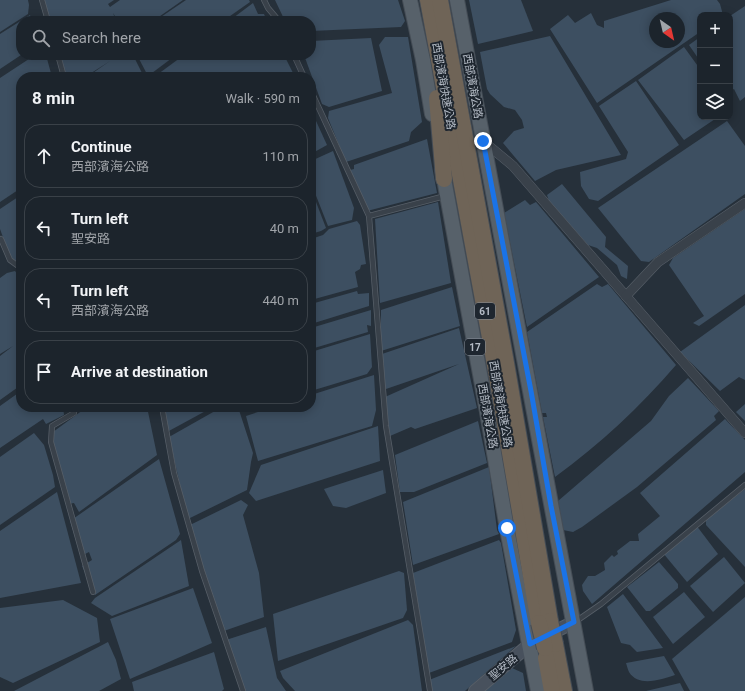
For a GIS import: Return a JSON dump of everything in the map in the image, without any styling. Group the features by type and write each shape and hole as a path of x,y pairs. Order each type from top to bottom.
{"highway":[{"path":"421,0 436,89 444,179"},
{"name":"西部濱海快速公路","path":"428,0 496,373 544,622"},
{"name":"西部濱海快速公路","path":"440,0 505,356 544,622 543,646 552,691"},
{"name":"西部濱海快速公路","path":"543,646 564,691"}],"main road":[{"name":"西部濱海公路","path":"410,0 423,60 507,528 543,646 538,691"},
{"name":"西部濱海公路","path":"458,0 586,691"}],"street":[{"path":"483,141 513,166 745,433"},
{"path":"626,296 658,262 745,203"},
{"name":"聖安路","path":"476,691 543,646 574,622"}],"lane":[{"path":"42,0 47,16"},
{"path":"264,0 275,16"},
{"path":"59,60 63,72"},
{"path":"296,60 302,72"},
{"path":"316,102 369,216 386,426 430,691"},
{"path":"369,216 447,195"},
{"path":"0,240 1,239 10,260 16,264"},
{"path":"74,412 52,426 51,442 93,592"},
{"path":"163,412 178,488 202,571 243,691"},
{"path":"574,622 601,604 745,485"}],"water":[{"path":"0,0 28,0 28,14 25,16 16,16 16,22 0,32"},
{"path":"44,0 114,0 108,4 110,7 120,0 183,0 160,16 115,16 113,13 114,16 49,16"},
{"path":"186,0 249,0 250,2 230,16 162,16"},
{"path":"275,0 398,0 405,21 401,27 316,31 316,16 283,16"},
{"path":"469,0 521,0 533,31 478,44"},
{"path":"671,0 717,0 722,12 697,12 697,34 685,42 685,12 649,12 649,48 677,48 597,103 550,29 568,15 575,23 591,13 597,25 604,28 604,21"},
{"path":"253,3 258,14 264,14 265,16 236,16"},
{"path":"745,6 745,97 740,101 733,90 733,14"},
{"path":"16,24 16,58 0,69 0,34"},
{"path":"550,36 621,155 556,170 535,181 503,143 514,131 524,128 522,120 515,110 504,107 490,94 487,89 480,52"},
{"path":"385,37 408,37 422,122 411,132 409,141 346,162 328,118 329,111 392,93 379,45"},
{"path":"371,38 382,91 329,107 322,104 316,88 316,72 310,72 306,60 316,60 316,41"},
{"path":"697,39 697,57 689,45"},
{"path":"685,48 697,65 697,120 714,120 684,140 638,80"},
{"path":"27,60 47,60 51,72 16,72 16,191 0,202 0,78"},
{"path":"61,60 136,60 142,72 94,72 110,61 93,72 65,72"},
{"path":"140,60 169,60 153,72 146,72"},
{"path":"177,60 286,60 292,72 161,72"},
{"path":"636,81 679,145 598,201 589,199 581,186 580,172 626,159 628,152 599,106"},
{"path":"316,121 327,145 316,151"},
{"path":"727,121 745,146 745,194 649,262 641,261 598,208"},
{"path":"427,139 437,193 367,211 350,170 354,169 354,165"},
{"path":"333,151 354,208 352,220 328,226 316,196 316,159"},
{"path":"562,184 606,237 605,247 628,266 627,279 621,276 617,265 597,248 588,245 549,201 547,195"},
{"path":"16,198 16,264 11,259 0,229 0,209"},
{"path":"525,200 530,205 536,202 599,277 527,327 504,213"},
{"path":"316,202 326,228 316,232"},
{"path":"438,202 451,283 380,303 375,219"},
{"path":"745,209 745,294 699,326 693,323 704,316 669,265 673,258"},
{"path":"357,221 360,225 366,264 361,265 360,269 355,272 358,287 316,299 316,237 323,235 329,229"},
{"path":"15,271 16,272 16,389 0,400 0,356 13,346 0,354 0,278 7,273"},
{"path":"597,284 602,287 608,284 676,365 648,396 619,424 555,477 543,417 547,417 546,413 542,413 527,332"},
{"path":"452,287 460,326 381,351 381,310"},
{"path":"357,291 358,294 369,293 369,306 316,322 316,303"},
{"path":"745,305 745,380 739,377 720,391 680,352"},
{"path":"371,310 371,326 367,325 368,332 316,348 316,326"},
{"path":"459,328 477,408 415,429 411,427 390,436 385,397 459,364 386,389 383,387 382,354"},
{"path":"370,334 372,367 367,374 316,389 316,350"},
{"path":"374,375 376,410 372,426 258,461 246,416 258,412 316,412 316,393"},
{"path":"688,378 719,411 714,416 716,420 637,487 582,527 573,532 563,530 558,501 651,421 669,396"},
{"path":"16,395 16,412 64,412 64,415 46,424 43,419 0,448 0,406"},
{"path":"745,404 745,421 736,412"},
{"path":"80,412 148,412 157,455 79,512 74,503 68,504 49,440 53,432"},
{"path":"162,412 204,412 167,432"},
{"path":"213,412 240,412 253,453 247,490 188,519 169,437"},
{"path":"725,419 745,440 745,472 592,604 583,591 582,585 588,576 595,576 605,570 604,563 612,555 614,557 618,554 617,551 630,541 639,541 638,534 660,516 640,493"},
{"path":"478,421 487,463 414,492 400,492 395,455"},
{"path":"378,426 380,461 256,501 249,493 261,465"},
{"path":"34,433 44,445 55,487 0,525 0,457"},
{"path":"159,459 180,534 176,540 95,595 82,566 92,560 89,552 81,556 70,521"},
{"path":"489,467 497,530 499,534 413,565 403,502"},
{"path":"383,470 386,493 346,508 333,506 324,489"},
{"path":"745,489 745,567 706,525 706,520"},
{"path":"57,492 81,583 0,598 0,531"},
{"path":"241,500 248,505 243,515 259,573 264,617 221,632 190,525"},
{"path":"696,525 718,554 687,582 663,553"},
{"path":"181,540 189,586 112,616 91,603 95,598"},
{"path":"499,540 501,543 516,630 512,642 429,673 413,573"},
{"path":"724,557 745,583 713,612 690,586"},
{"path":"659,562 678,584 678,588 650,611 646,611 627,587"},
{"path":"399,571 404,573 407,610 403,618 278,661 273,614"},
{"path":"193,588 212,643 130,679 110,619"},
{"path":"684,592 705,617 673,644 653,617"},
{"path":"623,594 663,648 637,652 630,645 621,643 607,607"},
{"path":"745,597 745,691 690,691 672,659"},
{"path":"63,600 97,618 100,642 13,683 0,677 0,608"},
{"path":"408,620 413,625 422,691 295,691 283,678 280,671"},
{"path":"266,627 277,678 286,691 242,691 226,640"},
{"path":"108,642 116,660 121,679 99,691 14,691"},
{"path":"516,646 465,691 431,691 429,680"},
{"path":"214,652 224,689 222,691 134,691 132,682"},
{"path":"664,656 675,675 657,680 645,681 633,677 629,672 626,663"},
{"path":"512,668 523,673 526,691 485,691"},
{"path":"680,683 684,691 646,691"}],"route":[{"path":"483,141 574,622 530,644 507,528"}]}
